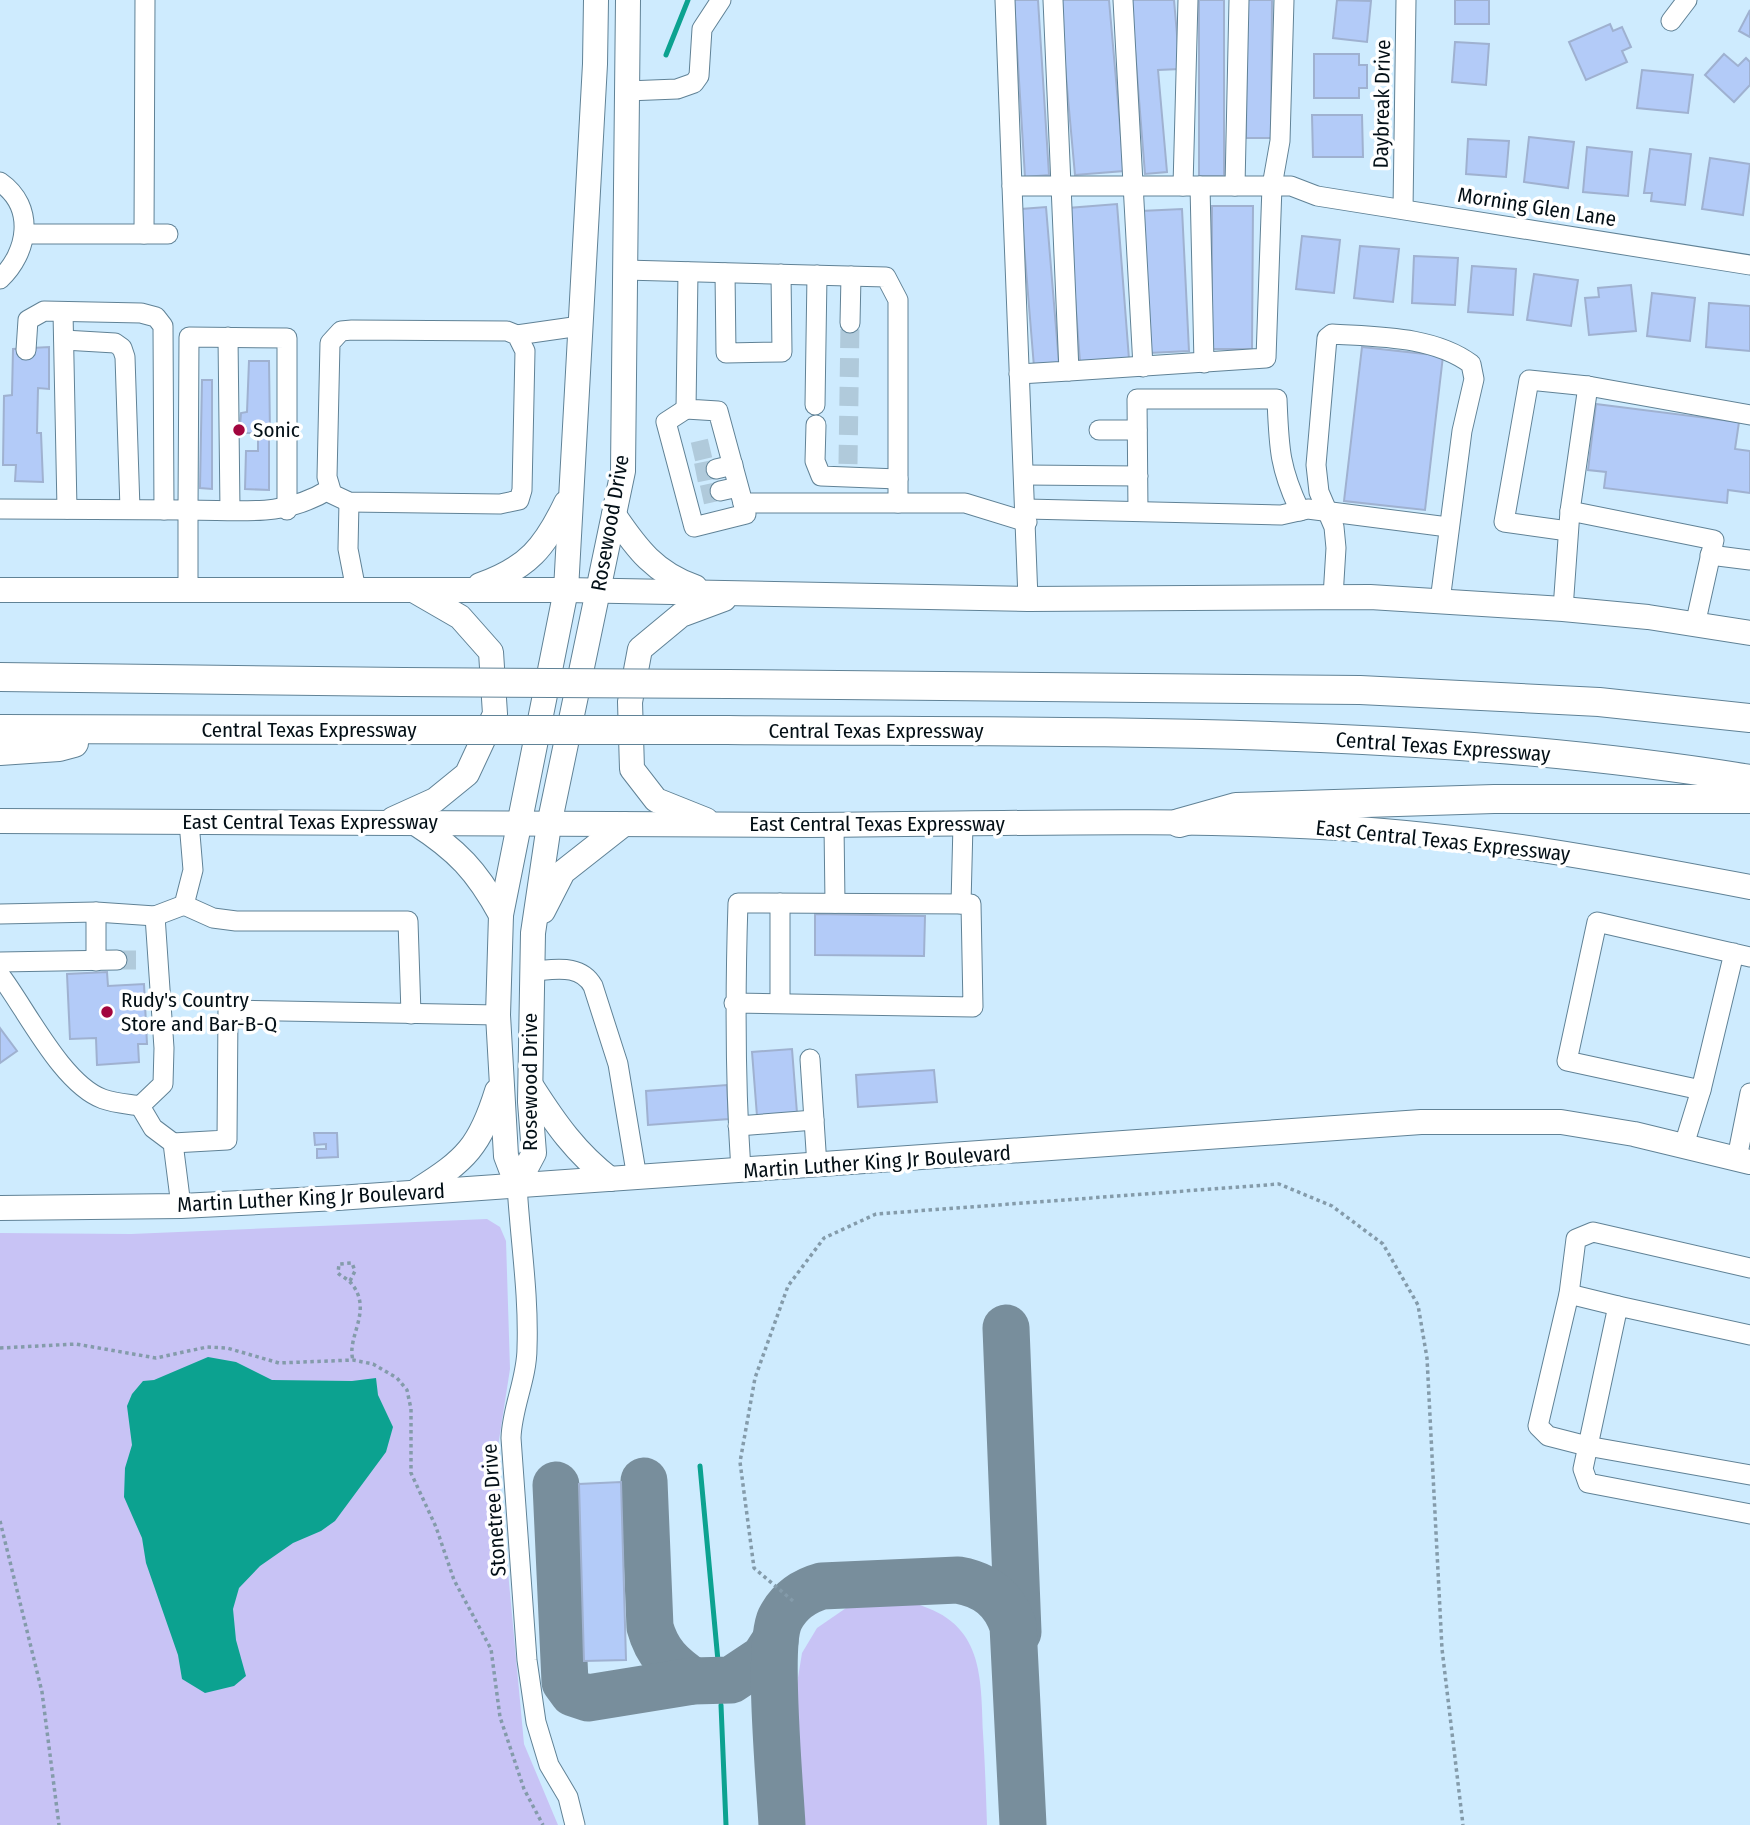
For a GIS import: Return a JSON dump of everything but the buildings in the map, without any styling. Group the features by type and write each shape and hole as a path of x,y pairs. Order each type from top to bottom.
{"highway":[{"path":"0,677 1411,691 1599,702 1750,718"},
{"name":"Central Texas Expressway","path":"0,729 1108,733 1418,743 1572,756 1750,779"},
{"path":"0,751 59,747 123,730"},
{"path":"1178,823 1236,807 1494,799 1750,799"}],"main road":[{"name":"Rosewood Drive","path":"517,1185 506,1156 501,1077 498,1015 501,915 566,590 596,0"},
{"name":"Rosewood Drive","path":"517,1185 534,1153 531,971 533,933 549,825 623,471 628,0"},
{"path":"464,590 523,565 551,534 571,492"},
{"path":"614,515 652,566 672,579 712,593"},
{"path":"0,590 566,590 1028,599 1333,597 1563,609 1750,633"},
{"path":"386,822 435,800 467,774 495,714 491,652 460,617 414,590"},
{"path":"720,825 656,800 632,769 630,702 640,649 681,615 738,593"},
{"name":"East Central Texas Expressway","path":"0,821 549,825 1178,823 1340,828 1482,840 1588,856 1750,887"},
{"path":"414,823 446,843 472,867 501,915"},
{"path":"533,933 563,872 624,824"},
{"path":"414,1193 454,1168 472,1149 487,1125 501,1077"},
{"path":"531,1086 556,1127 583,1159 610,1180"},
{"name":"Martin Luther King Jr Boulevard","path":"0,1208 181,1206 414,1193 1434,1122 1561,1122 1743,1160"}],"street":[{"path":"144,234 145,0"},
{"path":"627,90 677,89 694,83 699,76 702,29 721,0"},
{"path":"1005,0 1027,516 1028,599"},
{"path":"1053,0 1069,371"},
{"path":"1123,0 1143,366"},
{"path":"1188,0 1192,186 1204,363"},
{"path":"1235,186 1239,0"},
{"path":"1019,374 1266,358 1272,186 1280,141 1284,0"},
{"name":"Daybreak Drive","path":"1403,209 1406,0"},
{"path":"1671,21 1687,0"},
{"path":"0,183 17,200 24,216 25,234 21,252 12,268 0,279"},
{"name":"Morning Glen Lane","path":"1012,186 1292,186 1317,196 1750,265"},
{"path":"25,234 168,234"},
{"path":"625,270 886,277 898,300 898,503"},
{"path":"686,409 688,272"},
{"path":"725,273 726,353 782,352 782,274"},
{"path":"815,405 817,275"},
{"path":"850,323 851,276"},
{"path":"26,350 28,320 32,315 44,311 141,313 156,317 163,326 164,510"},
{"path":"63,312 67,509"},
{"path":"517,335 525,351 522,490 519,499 500,505 349,502 332,494 327,477 330,343 335,336 352,330 507,331 517,335 580,326"},
{"path":"1333,597 1336,548 1329,512 1319,492 1316,465 1327,338 1332,334 1401,340 1455,352 1471,364 1474,379 1448,527 1440,601"},
{"path":"188,590 189,337 287,338 287,510"},
{"path":"228,337 230,510"},
{"path":"64,340 115,343 122,348 125,357 130,509"},
{"path":"1568,531 1504,522 1529,380 1588,386 1750,415"},
{"path":"1563,609 1570,511 1588,386"},
{"path":"1138,511 1136,399 1277,399 1279,458 1285,480 1300,511"},
{"path":"718,495 724,467 701,450 666,422 686,409 718,411 701,450 688,475 718,495 978,505 1009,519 1138,511 1282,515 1300,511 1329,512 1448,527"},
{"path":"816,425 815,461 821,476 847,471 898,479"},
{"path":"1099,430 1137,430"},
{"path":"1024,475 1138,476"},
{"path":"0,509 287,510 308,503 330,489"},
{"path":"349,502 348,549 356,590"},
{"path":"1570,511 1714,540 1695,625"},
{"path":"1710,555 1750,560"},
{"path":"184,905 193,870 190,822"},
{"path":"961,904 963,824"},
{"path":"834,825 835,903"},
{"path":"734,1003 973,1007 971,904 738,903 734,1003 741,1171"},
{"path":"780,903 780,1003"},
{"path":"0,914 96,912 155,916 184,905 213,918 236,921 408,921 411,1014"},
{"path":"96,912 96,961"},
{"path":"140,1106 163,1084 150,960 155,916"},
{"path":"1684,1146 1742,955 1597,922 1567,1061 1701,1090"},
{"path":"0,962 117,960"},
{"path":"531,971 575,970 587,974 618,1064 637,1178"},
{"path":"0,975 60,1062 81,1084 102,1098 140,1106 153,1128 173,1143 228,1140 228,1010 498,1015"},
{"path":"810,1059 817,1166"},
{"path":"1743,1160 1750,1093"},
{"path":"738,1126 814,1120"},
{"path":"173,1143 181,1206"},
{"name":"Stonetree Drive","path":"517,1185 527,1347 525,1375 512,1418 511,1438 527,1660 536,1722 549,1765 568,1797 575,1825"},
{"path":"1750,1268 1593,1232 1576,1239 1569,1294 1538,1426 1548,1436 1587,1446 1750,1475"},
{"path":"1569,1294 1750,1335"},
{"path":"1618,1306 1583,1469 1588,1483 1750,1514"}],"path":[{"path":"793,1601 754,1568 740,1462 755,1377 788,1286 824,1238 876,1214 1279,1184 1332,1206 1383,1244 1418,1306 1427,1358 1442,1649 1463,1825"},
{"path":"350,1281 355,1271 352,1264 339,1264 338,1273 350,1281 360,1314 352,1349 353,1360"},
{"path":"0,1348 76,1344 156,1358 218,1347 279,1363 353,1360 388,1372 407,1390 411,1409 411,1473 436,1527 454,1580 491,1649 500,1717 524,1789 543,1825"},
{"path":"0,1521 43,1692 59,1825"}],"shaded area":[{"path":"487,1219 500,1227 506,1241 510,1369 497,1453 524,1744 558,1825 0,1825 0,1233 131,1234"},
{"path":"208,1357 236,1362 272,1380 352,1381 376,1378 378,1395 393,1427 386,1452 335,1521 321,1531 293,1543 260,1566 239,1588 233,1609 236,1640 246,1676 234,1686 205,1693 182,1679 178,1655 146,1563 142,1538 124,1497 125,1468 132,1445 127,1406 132,1394 143,1381 154,1380"},
{"path":"909,1602 933,1610 951,1621 964,1635 973,1651 981,1688 987,1825 801,1825 796,1690 802,1653 817,1628 849,1606"}],"waterway":[{"path":"666,55 688,0"},
{"path":"700,1466 718,1661"},
{"path":"721,1705 726,1825"}],"taxiway":[{"path":"1006,1328 1018,1632"},
{"path":"644,1481 650,1627 666,1658 693,1681"},
{"path":"556,1485 565,1682 573,1693 588,1698 693,1681 731,1680 764,1658 775,1641"},
{"path":"782,1825 774,1686 776,1634 780,1619 788,1607 809,1591 822,1586 958,1580 968,1582 993,1595 1005,1608 1013,1626 1023,1825"}],"tunnel":[{"path":"848,464 850,323"},
{"path":"693,452 710,448"},
{"path":"696,473 716,469"},
{"path":"702,495 720,491"},
{"path":"117,960 143,960"}],"place":[{"name":"Sonic","path":"239,430"},
{"name":"Rudy's Country Store and Bar-B-Q","path":"107,1012"}]}
